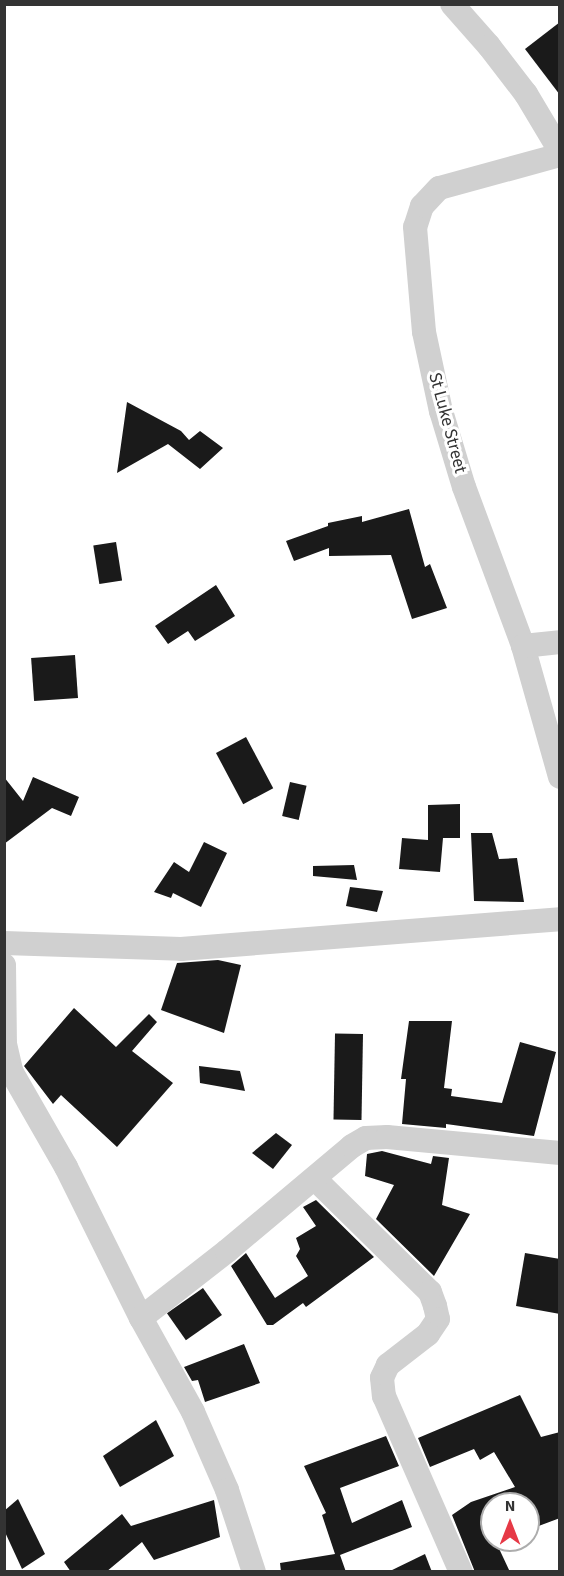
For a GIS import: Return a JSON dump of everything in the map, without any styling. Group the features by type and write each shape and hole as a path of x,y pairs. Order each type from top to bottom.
{"street":[{"path":"452,4 489,46 526,94 560,153"},
{"name":"St Luke Street","path":"560,153 439,188 422,206 415,227 424,332 441,411 464,487 523,646 560,777"},
{"path":"523,646 560,642"},
{"path":"4,943 180,949 560,919"},
{"path":"4,965 5,1044 11,1071 66,1167 141,1318 197,1422 227,1490 254,1572"},
{"path":"141,1318 315,1179 352,1146 366,1138 387,1137 560,1154"},
{"path":"315,1179 430,1292 438,1319 428,1334 387,1365 382,1378 388,1406 460,1572"}],"building":[{"path":"560,22 560,95 525,49"},
{"path":"127,402 181,431 189,440 200,431 223,448 200,469 168,444 117,473"},
{"path":"409,509 425,567 430,564 447,608 412,619 391,555 329,556 329,548 294,561 286,541 328,526 328,523 362,516 362,522"},
{"path":"116,542 122,581 99,584 93,546"},
{"path":"216,585 235,616 195,641 188,631 168,644 155,626"},
{"path":"75,655 78,698 34,701 31,658"},
{"path":"246,737 273,788 243,804 216,753"},
{"path":"4,777 23,801 33,777 79,797 71,816 52,808 4,844"},
{"path":"290,782 307,786 299,820 282,816"},
{"path":"460,804 460,838 443,838 440,872 399,869 402,838 428,840 428,805"},
{"path":"471,833 492,833 499,859 517,858 524,902 474,901"},
{"path":"204,842 227,853 201,907 173,893 171,898 154,892 174,862 189,872"},
{"path":"354,865 357,880 313,876 313,866"},
{"path":"350,887 383,891 377,912 346,906"},
{"path":"218,960 241,965 224,1033 161,1010 177,963"},
{"path":"74,1008 116,1047 149,1014 157,1022 132,1051 173,1083 117,1147 61,1095 53,1104 24,1066"},
{"path":"409,1021 452,1021 444,1088 452,1089 451,1096 502,1103 520,1042 556,1052 534,1136 446,1124 446,1128 402,1124 406,1079 401,1079"},
{"path":"335,1034 363,1034 361,1120 334,1119"},
{"path":"199,1066 240,1071 245,1091 200,1083"},
{"path":"276,1133 292,1145 273,1169 252,1153"},
{"path":"382,1151 431,1164 433,1156 449,1158 442,1205 470,1214 434,1276 376,1219 394,1185 365,1176 367,1154"},
{"path":"316,1200 374,1257 306,1307 303,1303 273,1325 267,1325 231,1266 246,1253 275,1298 308,1276 296,1256 300,1249 296,1238 316,1226 303,1207"},
{"path":"525,1253 560,1259 560,1314 516,1306"},
{"path":"203,1288 222,1315 186,1340 167,1313"},
{"path":"244,1344 260,1383 205,1402 198,1380 192,1381 184,1367"},
{"path":"520,1395 541,1437 560,1432 560,1518 540,1526 540,1492 500,1492 515,1487 494,1452 480,1460 474,1449 430,1467 418,1438"},
{"path":"156,1420 174,1456 120,1487 103,1456"},
{"path":"386,1436 399,1466 340,1488 352,1523 402,1500 412,1527 340,1555 346,1572 281,1572 280,1563 335,1554 322,1515 326,1513 304,1466"},
{"path":"18,1499 45,1554 22,1569 4,1530 4,1511"},
{"path":"480,1499 480,1552 501,1552 510,1572 475,1572 452,1515 471,1502"},
{"path":"214,1500 220,1537 154,1560 142,1542 106,1572 71,1572 64,1562 122,1514 131,1526"},
{"path":"425,1554 432,1572 388,1572"}]}
